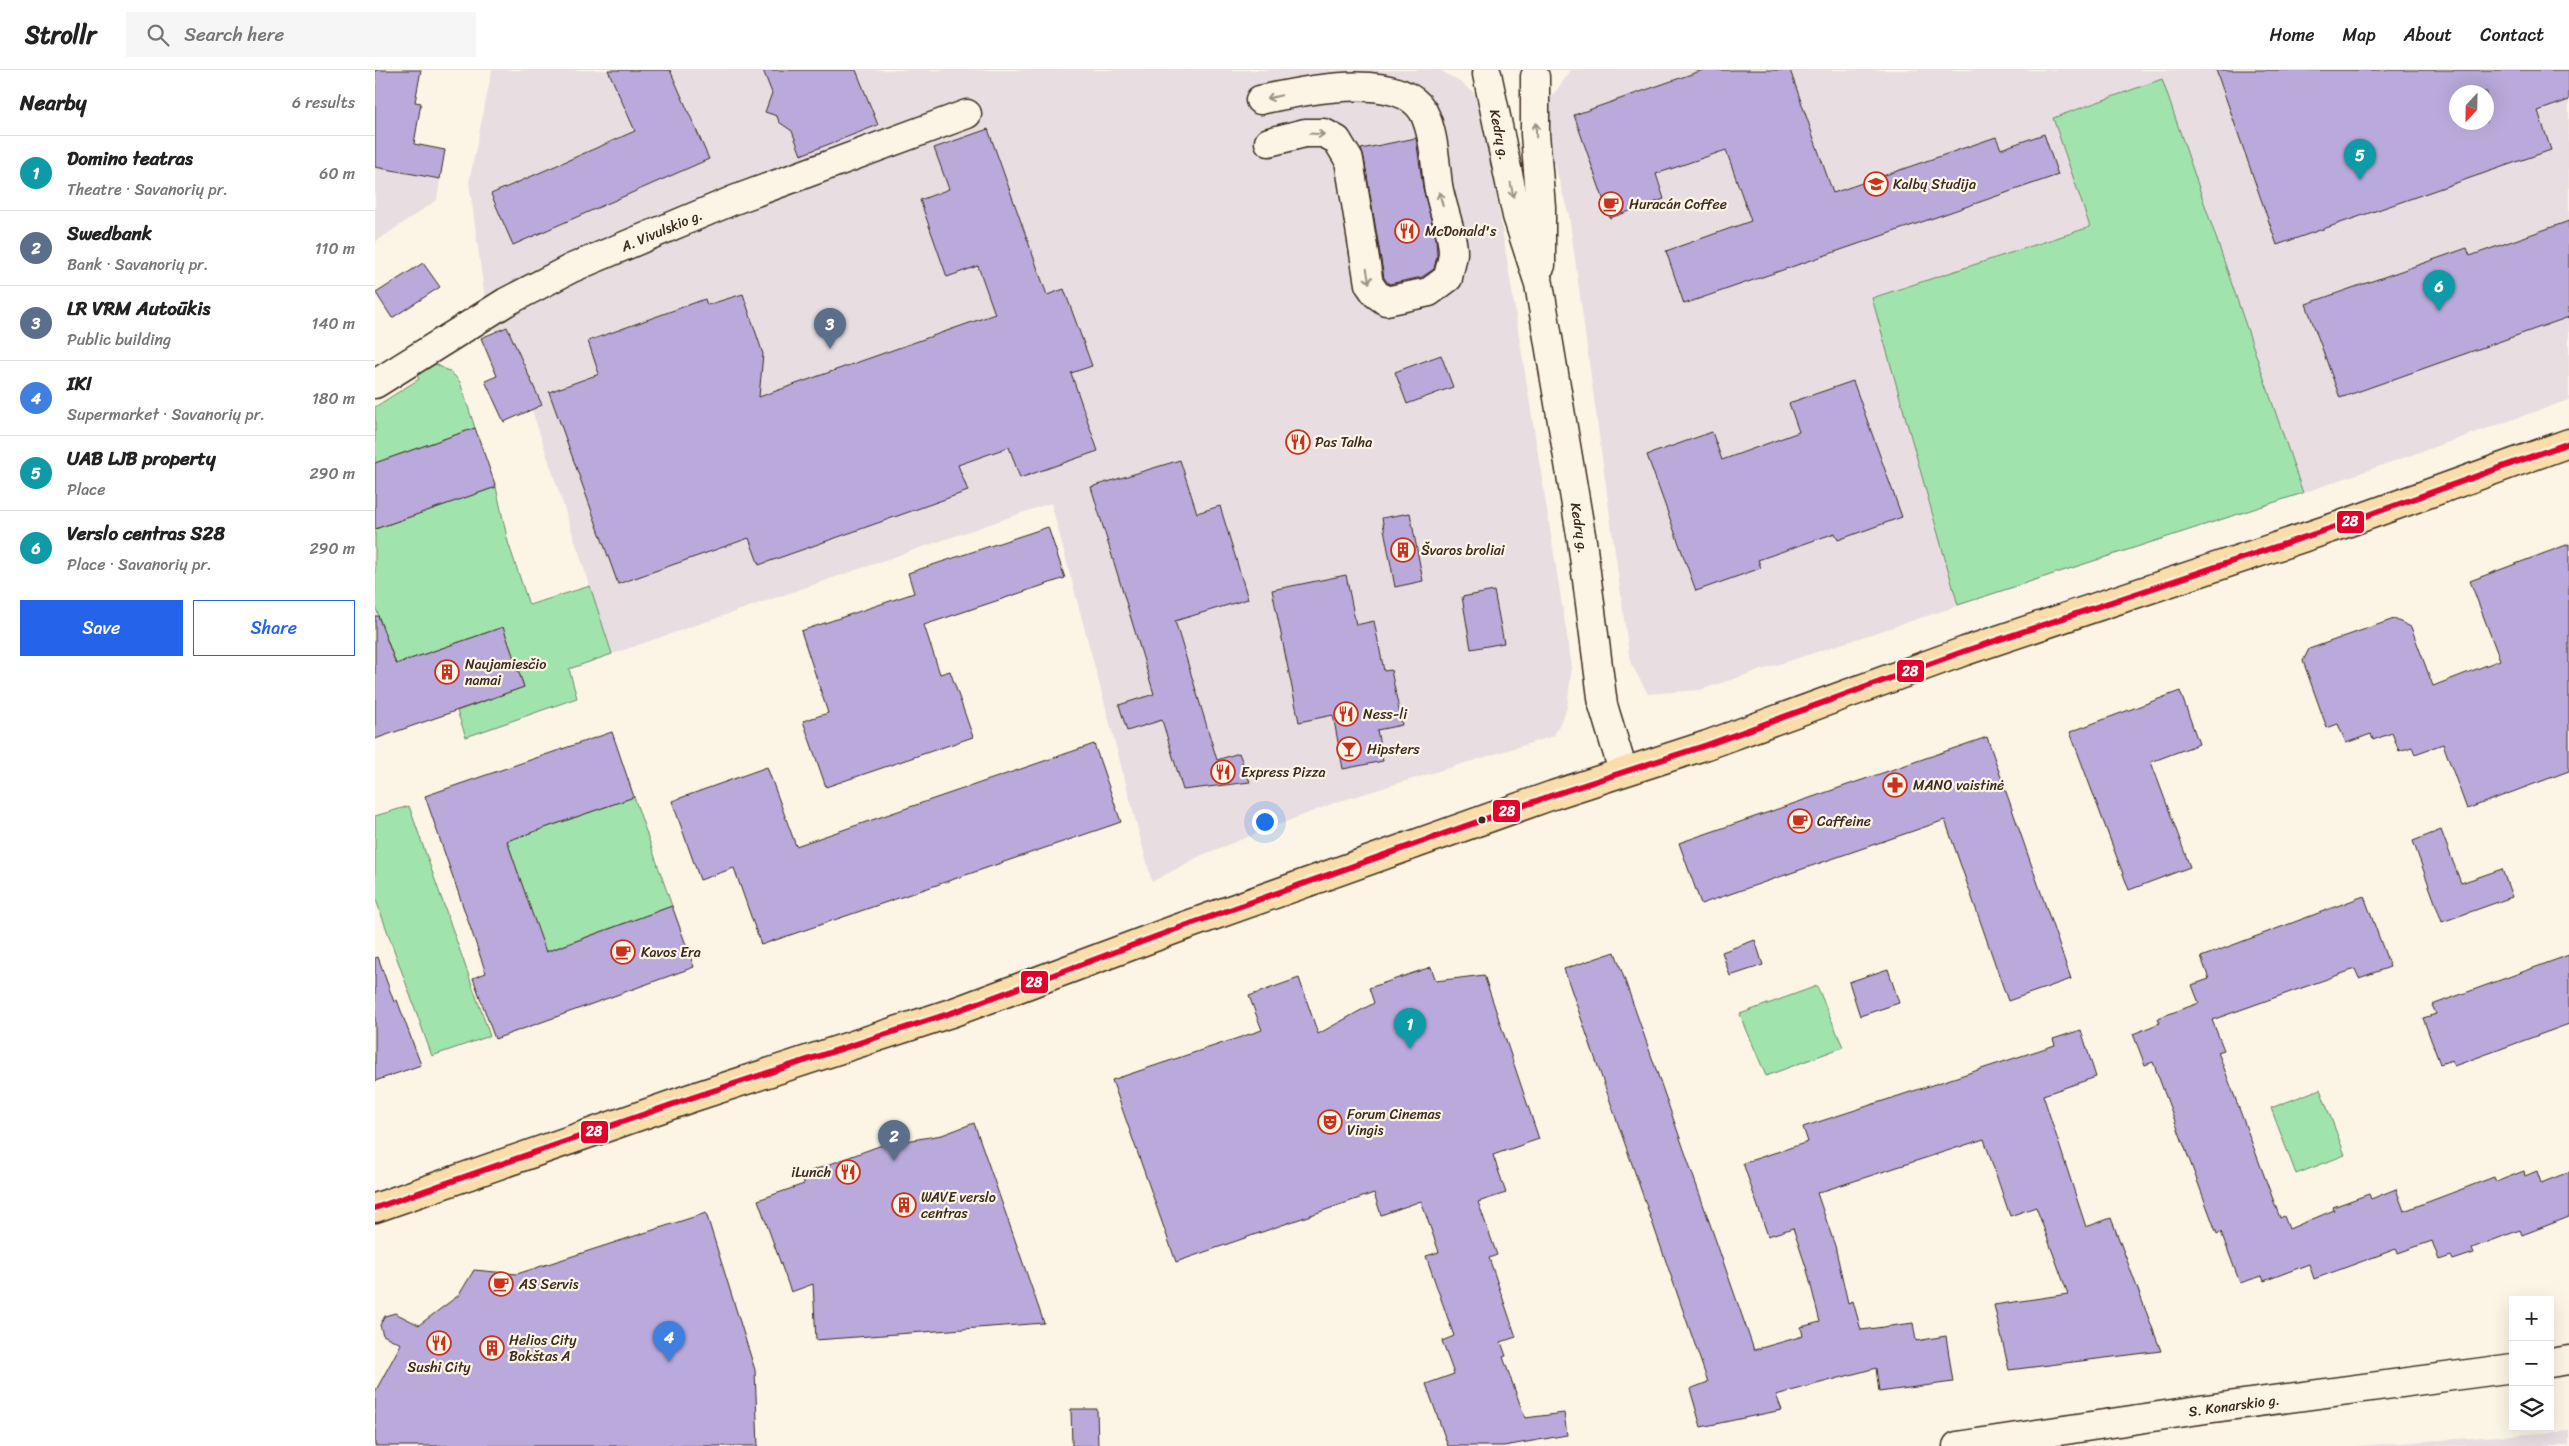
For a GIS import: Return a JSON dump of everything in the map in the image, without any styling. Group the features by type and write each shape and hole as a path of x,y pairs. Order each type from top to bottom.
{"main road":[{"path":"375,1208 691,1098 954,1012 1179,928 1623,771 1707,745 1965,652 2341,525 2569,443"}],"street":[{"path":"1486,72 1499,83 1514,86 1529,82 1540,72"},
{"name":"Kedrų g.","path":"1486,72 1517,216 1539,284 1581,542 1603,705 1623,771"},
{"name":"Kedrų g.","path":"1539,284 1541,207 1535,134 1540,72"},
{"path":"1260,100 1328,84 1362,83 1396,89 1419,104 1425,113 1432,143 1439,191 1453,251 1448,278 1429,292 1386,301 1376,294 1369,284 1349,160 1337,140 1323,133 1305,133 1269,142"},
{"name":"A. Vivulskio g.","path":"375,384 506,302 572,268 734,200 967,114"},
{"path":"2554,1362 2569,1360"},
{"name":"S. Konarskio g.","path":"1957,1446 2206,1409 2509,1369"}],"shaded area":[{"path":"492,70 1440,70 1462,83 1473,92 1483,109 1572,667 1567,708 1554,736 1334,803 1202,855 1152,882 1051,503 612,654 532,410 487,314 469,182"},
{"path":"1571,70 2569,70 2569,400 2303,493 1700,690 1648,694 1630,662 1569,216 1547,137 1548,102"},
{"path":"375,167 440,179 437,200 375,242"},
{"path":"2569,1431 2569,1446 2355,1446"}],"green space":[{"path":"2162,79 2303,493 1958,605 1872,298 2090,227 2053,118"},
{"path":"434,363 452,373 460,382 475,428 375,463 375,407 419,379 414,371"},
{"path":"496,487 508,542 529,605 590,586 612,654 569,669 577,698 466,737 457,711 524,687 503,627 396,664 375,606 375,529"},
{"path":"634,797 672,906 545,952 507,841"},
{"path":"409,806 490,1036 432,1056 375,897 375,816"},
{"path":"1817,986 1843,1047 1766,1076 1740,1014"},
{"path":"2320,1089 2345,1155 2296,1174 2271,1108"}],"building":[{"path":"375,70 421,70 415,102 421,103 414,144 445,150 440,179 375,167"},
{"path":"608,70 670,70 709,159 513,245 491,194 635,131"},
{"path":"763,70 856,70 878,125 801,155 792,131 779,122 777,116 765,112 772,93"},
{"path":"1703,70 1790,70 1833,193 1996,137 2001,149 2044,134 2058,175 1684,304 1666,251 1751,221 1726,150 1656,174 1664,199 1610,218 1574,115"},
{"path":"2216,70 2569,70 2569,100 2538,111 2551,150 2277,245"},
{"path":"988,129 1047,295 1064,289 1092,366 1071,373 1098,451 1020,478 1009,447 958,465 968,491 759,565 749,538 618,584 549,392 599,374 588,341 705,299 707,305 743,294 763,354 759,397 995,314 978,266 947,277 920,200 949,189 934,148"},
{"name":"McDonald's","path":"1416,138 1423,188 1436,239 1437,256 1434,269 1422,277 1389,284 1384,278 1361,149"},
{"path":"2569,221 2569,317 2340,398 2306,304 2467,248 2470,256"},
{"path":"423,263 440,287 392,318 376,293"},
{"path":"507,327 542,405 504,422 485,381 497,376 481,338"},
{"path":"1441,355 1453,387 1407,404 1395,372"},
{"path":"1853,381 1902,517 1838,540 1835,533 1758,560 1761,568 1696,591 1647,455 1712,432 1722,460 1799,432 1789,403"},
{"path":"475,428 496,487 375,529 375,463"},
{"path":"1180,460 1197,513 1220,506 1248,599 1175,621 1217,760 1239,753 1250,782 1183,790 1162,720 1127,731 1119,705 1154,694 1091,487"},
{"name":"Švaros broliai","path":"1410,513 1423,581 1395,587 1382,518"},
{"path":"1048,527 1065,578 924,625 940,674 950,671 973,737 826,787 803,721 828,713 801,631 914,593 908,573"},
{"path":"2569,544 2569,771 2467,809 2443,744 2415,754 2412,747 2399,751 2392,733 2373,740 2371,734 2346,743 2338,724 2327,728 2303,661 2309,649 2394,619 2411,627 2433,686 2500,660 2470,581"},
{"path":"1346,575 1356,625 1374,621 1384,671 1391,670 1402,725 1377,730 1383,761 1343,769 1333,715 1299,722 1272,590"},
{"path":"1494,591 1504,643 1471,649 1462,597"},
{"name":"Naujamiesčio namai","path":"375,616 378,616 396,664 503,627 524,687 375,739"},
{"path":"2180,691 2199,744 2151,762 2190,867 2129,890 2070,732"},
{"path":"612,732 634,797 507,841 532,913 546,952 672,906 694,967 495,1039 473,978 486,973 425,796"},
{"path":"1987,737 2071,979 2008,1001 1945,820 1701,904 1679,843"},
{"path":"1094,744 1121,822 761,945 734,868 700,880 672,801 767,767 796,846"},
{"path":"2441,830 2461,883 2502,869 2512,897 2442,922 2413,841"},
{"path":"2364,896 2390,967 2359,978 2355,969 2212,1020 2224,1050 2218,1052 2280,1218 2284,1216 2289,1229 2334,1210 2333,1207 2369,1194 2371,1199 2396,1189 2404,1211 2494,1177 2496,1182 2524,1171 2525,1176 2537,1171 2541,1183 2569,1172 2569,1217 2522,1235 2520,1230 2472,1248 2474,1253 2453,1260 2451,1256 2439,1260 2432,1241 2398,1253 2396,1249 2314,1279 2309,1264 2264,1281 2262,1276 2240,1283 2221,1232 2217,1234 2153,1062 2145,1065 2133,1034 2160,1023 2158,1018 2199,1003 2192,985 2209,979 2201,957"},
{"path":"1755,940 1763,965 1730,976 1722,952"},
{"path":"1615,952 1754,1350 1803,1336 1801,1327 1820,1322 1807,1270 1793,1228 1768,1236 1743,1163 1808,1142 1803,1127 2055,1045 2053,1039 2081,1030 2096,1077 2043,1095 2086,1227 2111,1218 2161,1351 2009,1370 1994,1305 2068,1294 2036,1207 2010,1216 1984,1139 1817,1193 1835,1246 1848,1303 1853,1301 1861,1330 1913,1323 1916,1341 1946,1336 1953,1382 1879,1392 1876,1368 1776,1395 1782,1410 1701,1427 1690,1389 1708,1382 1564,969"},
{"path":"2569,955 2569,1024 2454,1066 2452,1060 2440,1064 2423,1018 2436,1014 2432,1005"},
{"path":"378,957 394,1002 397,1000 421,1065 375,1081 375,958"},
{"name":"Forum Cinemas Vingis","path":"1431,967 1436,981 1484,975 1539,1139 1493,1155 1506,1193 1478,1202 1497,1255 1489,1258 1516,1337 1501,1342 1506,1356 1503,1357 1525,1418 1564,1413 1567,1435 1504,1446 1448,1446 1426,1384 1454,1374 1442,1341 1454,1336 1426,1256 1439,1252 1421,1201 1381,1215 1374,1193 1176,1262 1112,1080 1262,1030 1249,996 1299,978 1318,1034 1374,1003 1369,988"},
{"path":"1888,969 1899,1003 1860,1016 1849,982"},
{"name":"WAVE verslo centras","path":"974,1123 1044,1323 816,1340 813,1284 791,1292 758,1200 804,1184 803,1174 882,1145 942,1135"},
{"path":"706,1213 755,1370 758,1446 375,1446 375,1392 401,1344 383,1335 380,1325 385,1316 395,1313 419,1325 459,1295 474,1270 517,1274"},
{"path":"1071,1409 1097,1409 1098,1446 1072,1446"}],"transit line":[{"name":"28","path":"375,1208 691,1098 954,1012 1179,928 1553,795 1707,745 1965,651 2341,525 2569,443"}],"place":[{"name":"UAB LJB property","path":"2360,180"},
{"name":"Kalbų Studija","path":"1876,184"},
{"name":"Huracán Coffee","path":"1611,204"},
{"name":"McDonald's","path":"1407,231"},
{"name":"Verslo centras S28","path":"2439,311"},
{"name":"LR VRM Autoūkis","path":"830,349"},
{"name":"Pas Talha","path":"1298,442"},
{"name":"Švaros broliai","path":"1403,550"},
{"name":"Naujamiesčio namai","path":"447,672"},
{"name":"Ness-li","path":"1346,714"},
{"name":"Hipsters","path":"1349,749"},
{"name":"Express Pizza","path":"1223,772"},
{"name":"MANO vaistinė","path":"1895,785"},
{"name":"Caffeine","path":"1800,821"},
{"name":"Kavos Era","path":"623,952"},
{"name":"Domino teatras","path":"1410,1049"},
{"name":"Forum Cinemas Vingis","path":"1330,1122"},
{"name":"Swedbank","path":"894,1161"},
{"name":"iLunch","path":"848,1172"},
{"name":"WAVE verslo centras","path":"904,1205"},
{"name":"AS Servis","path":"501,1284"},
{"name":"Sushi City","path":"439,1343"},
{"name":"Helios City Bokštas A","path":"492,1348"},
{"name":"IKI","path":"669,1362"}]}
